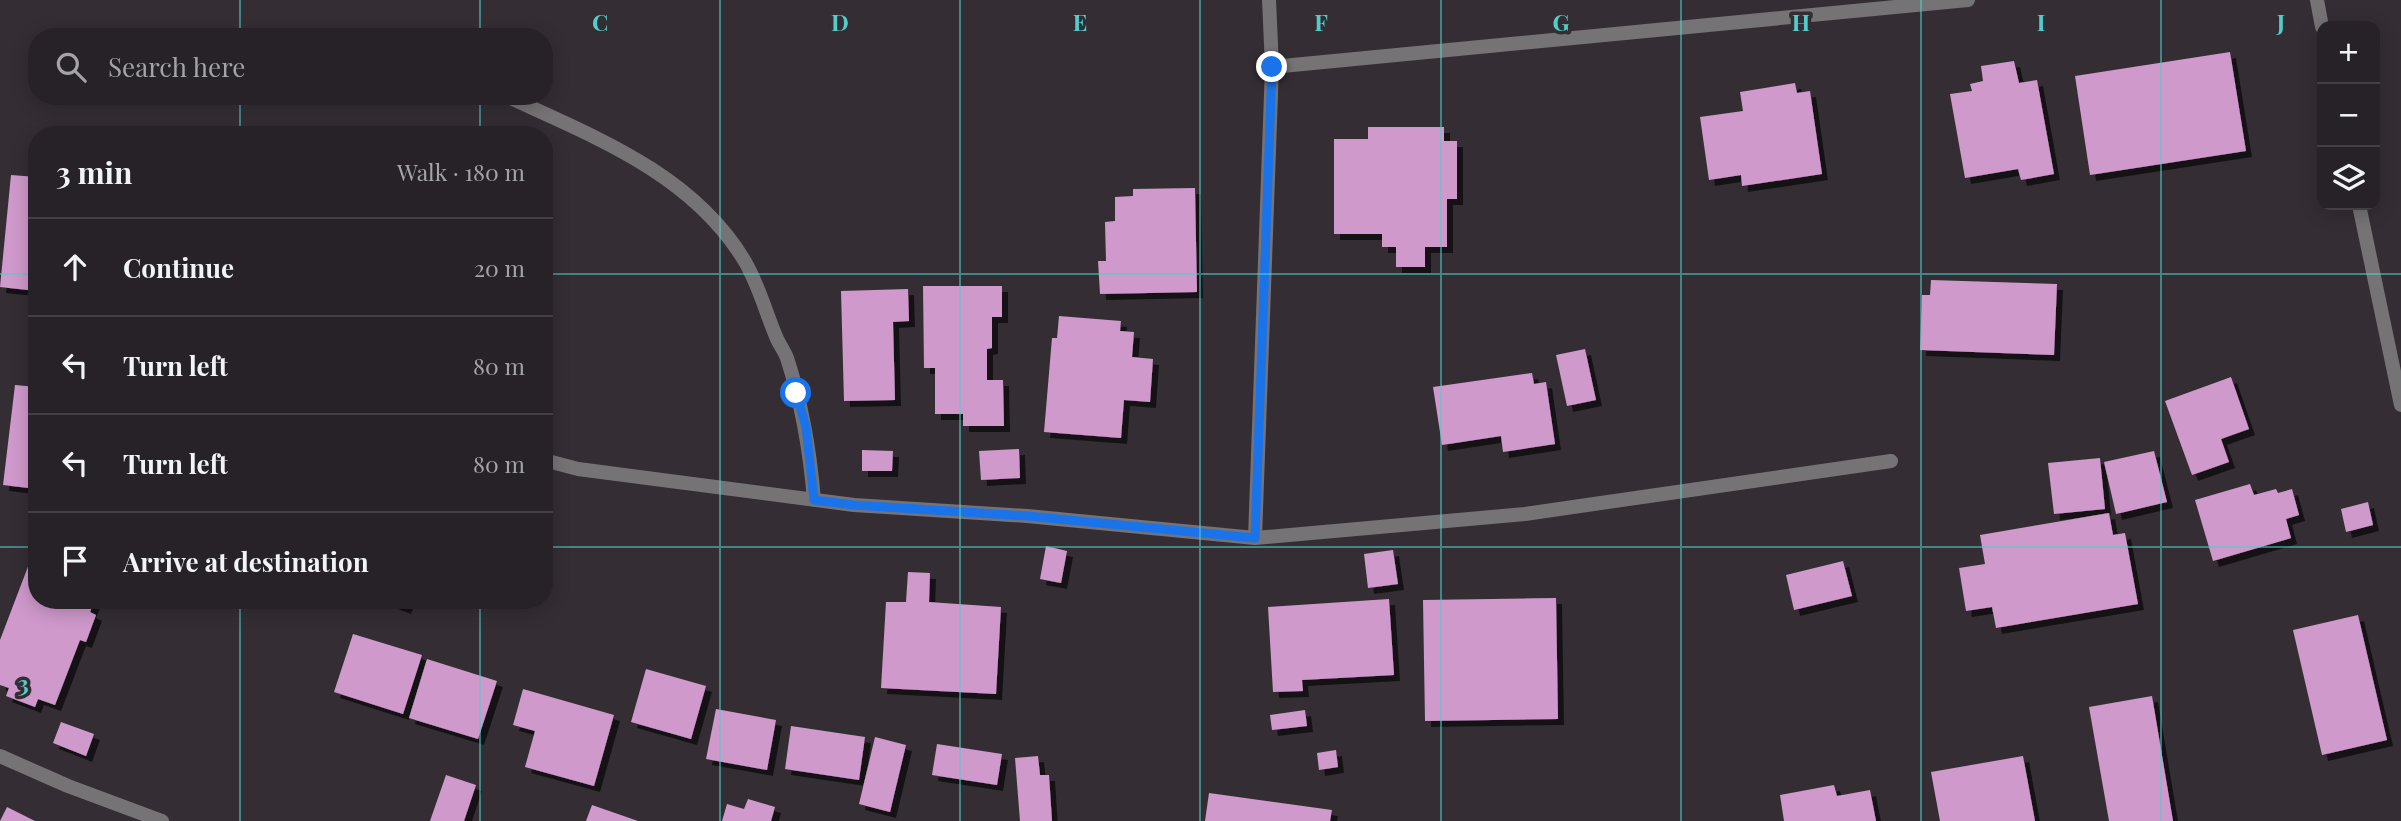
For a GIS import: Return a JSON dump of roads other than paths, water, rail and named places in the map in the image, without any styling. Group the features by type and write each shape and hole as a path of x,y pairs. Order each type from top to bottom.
{"street":[{"path":"1255,538 1272,67 1269,0"},
{"path":"1272,67 1968,0"},
{"path":"2317,0 2321,21"},
{"path":"526,105 657,170 690,196 730,237 746,263 786,356 806,427 814,500"},
{"path":"2360,210 2401,405"},
{"path":"553,462 578,469 854,505 1027,516 1255,538 1525,514 1891,461"},
{"path":"0,756 68,786 162,821"}]}
